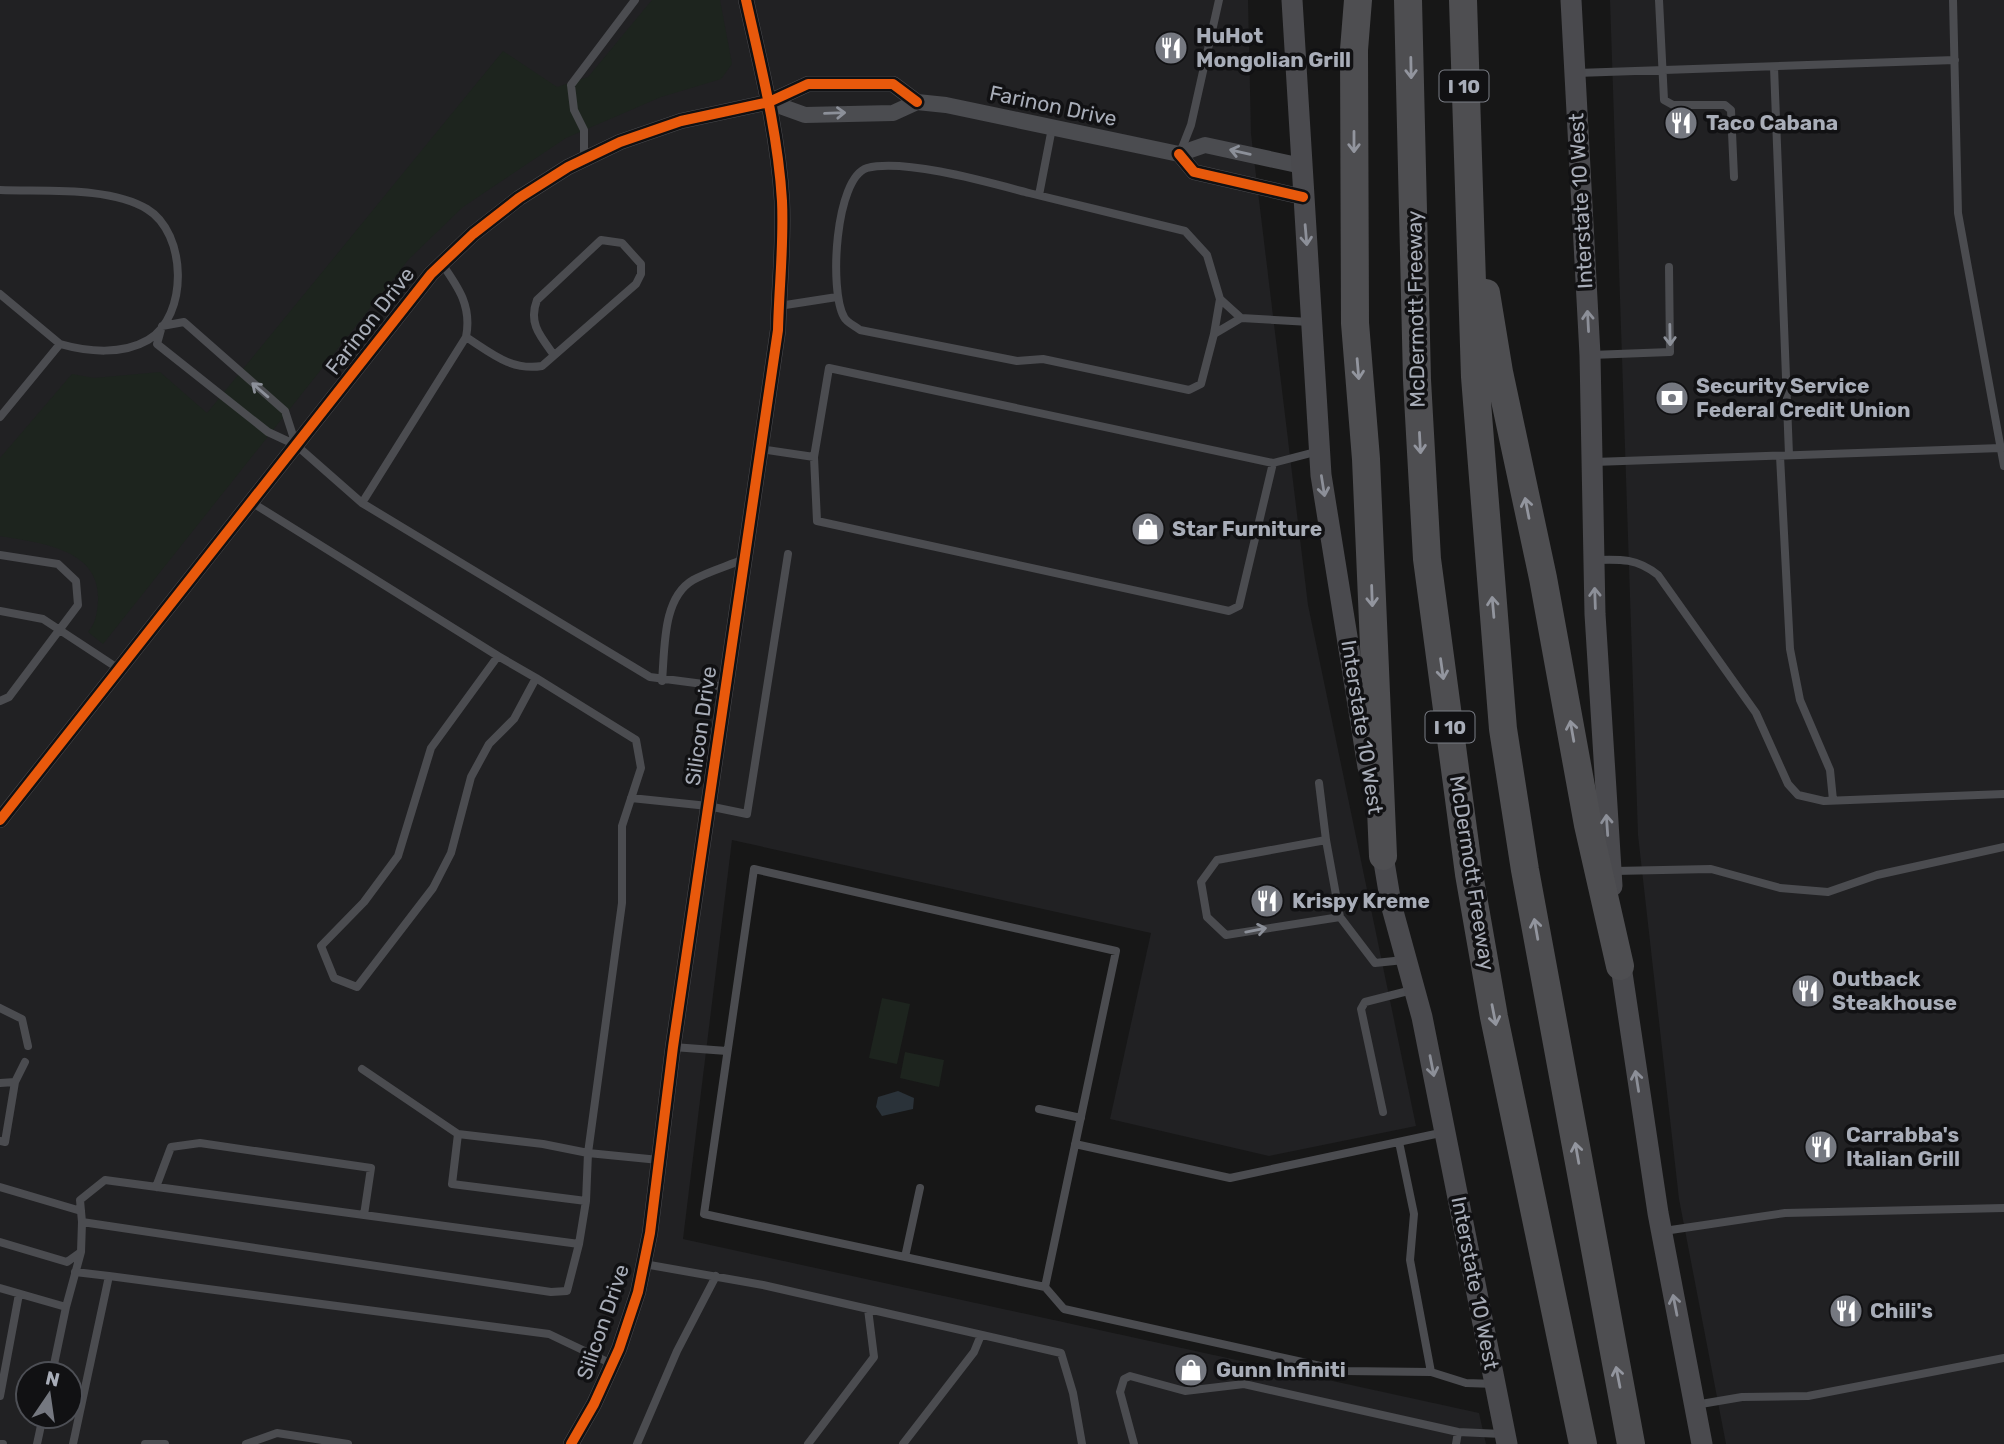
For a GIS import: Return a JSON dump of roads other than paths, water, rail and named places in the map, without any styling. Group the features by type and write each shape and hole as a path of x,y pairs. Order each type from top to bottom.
{"highway":[{"path":"1358,0 1354,50 1355,323 1366,459 1383,856"},
{"name":"McDermott Freeway","path":"1408,0 1416,380 1427,559 1469,874 1494,1017 1583,1444"},
{"name":"I 10","path":"1463,0 1466,172 1475,377 1503,729 1525,870 1631,1444"},
{"path":"1466,172 1499,372 1543,578 1588,825 1620,966"}],"main road":[{"name":"Interstate 10 West","path":"1292,0 1319,451 1391,904 1415,989 1506,1439"},
{"name":"Interstate 10 West","path":"1571,0 1590,355 1594,560 1611,872 1620,966 1661,1231 1702,1444"}],"street":[{"name":"Silicon Drive","path":"571,1444 594,1404 612,1364 638,1292 644,1264 779,306 783,265 782,201 769,103 746,0"},
{"name":"Farinon Drive","path":"0,820 442,264 473,234 519,198 584,160 620,142 681,121 769,103 808,84 848,82 893,84 917,102 946,105 1179,154 1205,145 1302,166"},
{"name":"Farinon Drive","path":"769,103 805,115 894,113 917,102"},
{"name":"Farinon Drive","path":"1179,154 1194,172 1303,197"}],"lane":[{"path":"584,160 584,130 574,110 571,85 579,69 635,0"},
{"path":"1179,154 1191,125 1219,0"},
{"path":"1659,0 1660,70 1664,100 1673,105 1725,105 1731,110 1734,177"},
{"path":"1954,0 1958,214 2004,466"},
{"path":"1574,73 1955,60"},
{"path":"1774,66 1790,649 1800,700 1830,770 1833,800"},
{"path":"1039,195 1052,128"},
{"path":"883,166 947,173 1039,195 1185,231 1207,255 1220,299 1201,384 1189,390 1043,359 1017,360 860,330 844,319 837,297 841,209 851,178 865,169 883,166"},
{"path":"0,190 92,193 149,209 166,231 176,253 179,275 175,306 162,326 149,339 105,351 81,350 60,344 0,294"},
{"path":"466,337 512,365 525,369 542,366 636,284 641,274 641,264 622,243 601,240 537,300 532,312 535,328 554,355"},
{"path":"362,503 466,337 470,318 460,290 442,264"},
{"path":"1590,355 1670,352 1669,267"},
{"path":"779,306 837,297"},
{"path":"1220,299 1241,318"},
{"path":"1214,334 1241,318 1313,322"},
{"path":"162,326 184,323 285,411 296,445"},
{"path":"162,326 157,344 268,432 296,445 362,503 650,677 662,681 726,687"},
{"path":"0,417 60,344"},
{"path":"1273,463 1239,607 1229,611 817,521 814,457 829,368 1273,463 1319,451"},
{"path":"1591,462 2001,448"},
{"path":"760,449 814,457"},
{"path":"82,1222 551,1292 567,1292 579,1244 586,1201 588,1153 622,903 622,825 641,768 636,740 251,502"},
{"path":"631,798 708,806 747,814 788,554"},
{"path":"0,555 58,564 76,581 78,605 9,697 0,701"},
{"path":"662,681 670,614 678,593 692,580 744,559"},
{"path":"1594,560 1629,559 1645,565 1658,575 1756,713 1788,784 1798,794 1811,800 2004,794"},
{"path":"0,611 43,619 119,669"},
{"path":"498,656 431,748 398,856 364,902 321,946 334,978 357,987 433,888 450,853 471,777 489,744 513,719 536,678"},
{"path":"1319,783 1340,917 1375,963 1407,960"},
{"path":"1326,840 1217,860 1201,882 1207,917 1226,935 1340,917"},
{"path":"1611,872 1711,869 1780,888 1828,892 1877,875 2004,847"},
{"path":"1045,1287 1116,951 754,869 704,1214 1045,1287 1064,1309 1343,1371 1431,1372 1466,1383 1495,1384"},
{"path":"1383,1112 1361,1009 1365,1002 1415,989"},
{"path":"0,1008 22,1019 28,1046"},
{"path":"674,1047 727,1051"},
{"path":"0,1141 5,1142 15,1082 25,1062"},
{"path":"362,1069 458,1134 543,1144 588,1153 659,1160"},
{"path":"0,1083 15,1082"},
{"path":"1039,1109 1081,1118"},
{"path":"1075,1144 1230,1178 1445,1132"},
{"path":"458,1134 452,1184 586,1201"},
{"path":"1399,1142 1414,1214 1410,1260 1431,1372"},
{"path":"156,1187 171,1147 200,1143 371,1168 364,1215"},
{"path":"55,1360 81,1252 80,1200 105,1180 579,1244"},
{"path":"0,1187 81,1210"},
{"path":"905,1257 920,1188"},
{"path":"1661,1231 1785,1213 2004,1208"},
{"path":"0,1242 67,1262 81,1252"},
{"path":"644,1264 716,1276 868,1308 1061,1353 1073,1393 1082,1444"},
{"path":"75,1272 549,1334 612,1364"},
{"path":"73,1444 109,1276"},
{"path":"637,1444 677,1351 716,1276"},
{"path":"0,1288 66,1307"},
{"path":"0,1396 19,1294"},
{"path":"808,1444 874,1357 868,1308"},
{"path":"903,1444 974,1352 981,1335"},
{"path":"1695,1405 1742,1397 1808,1396 2004,1358"},
{"path":"1134,1444 1120,1392 1124,1379 1130,1377 1185,1391 1244,1384 1458,1432 1506,1439"},
{"path":"1456,1444 1458,1432"},
{"path":"246,1444 277,1433 348,1444"},
{"path":"145,1444 165,1444"}],"place":[{"name":"HuHot Mongolian Grill","path":"1171,48"},
{"name":"Taco Cabana","path":"1681,123"},
{"name":"Security Service Federal Credit Union","path":"1672,398"},
{"name":"Star Furniture","path":"1148,529"},
{"name":"Krispy Kreme","path":"1267,901"},
{"name":"Outback Steakhouse","path":"1808,991"},
{"name":"Carrabba's Italian Grill","path":"1821,1147"},
{"name":"Chili's","path":"1846,1311"},
{"name":"Gunn Infiniti","path":"1191,1370"}]}
